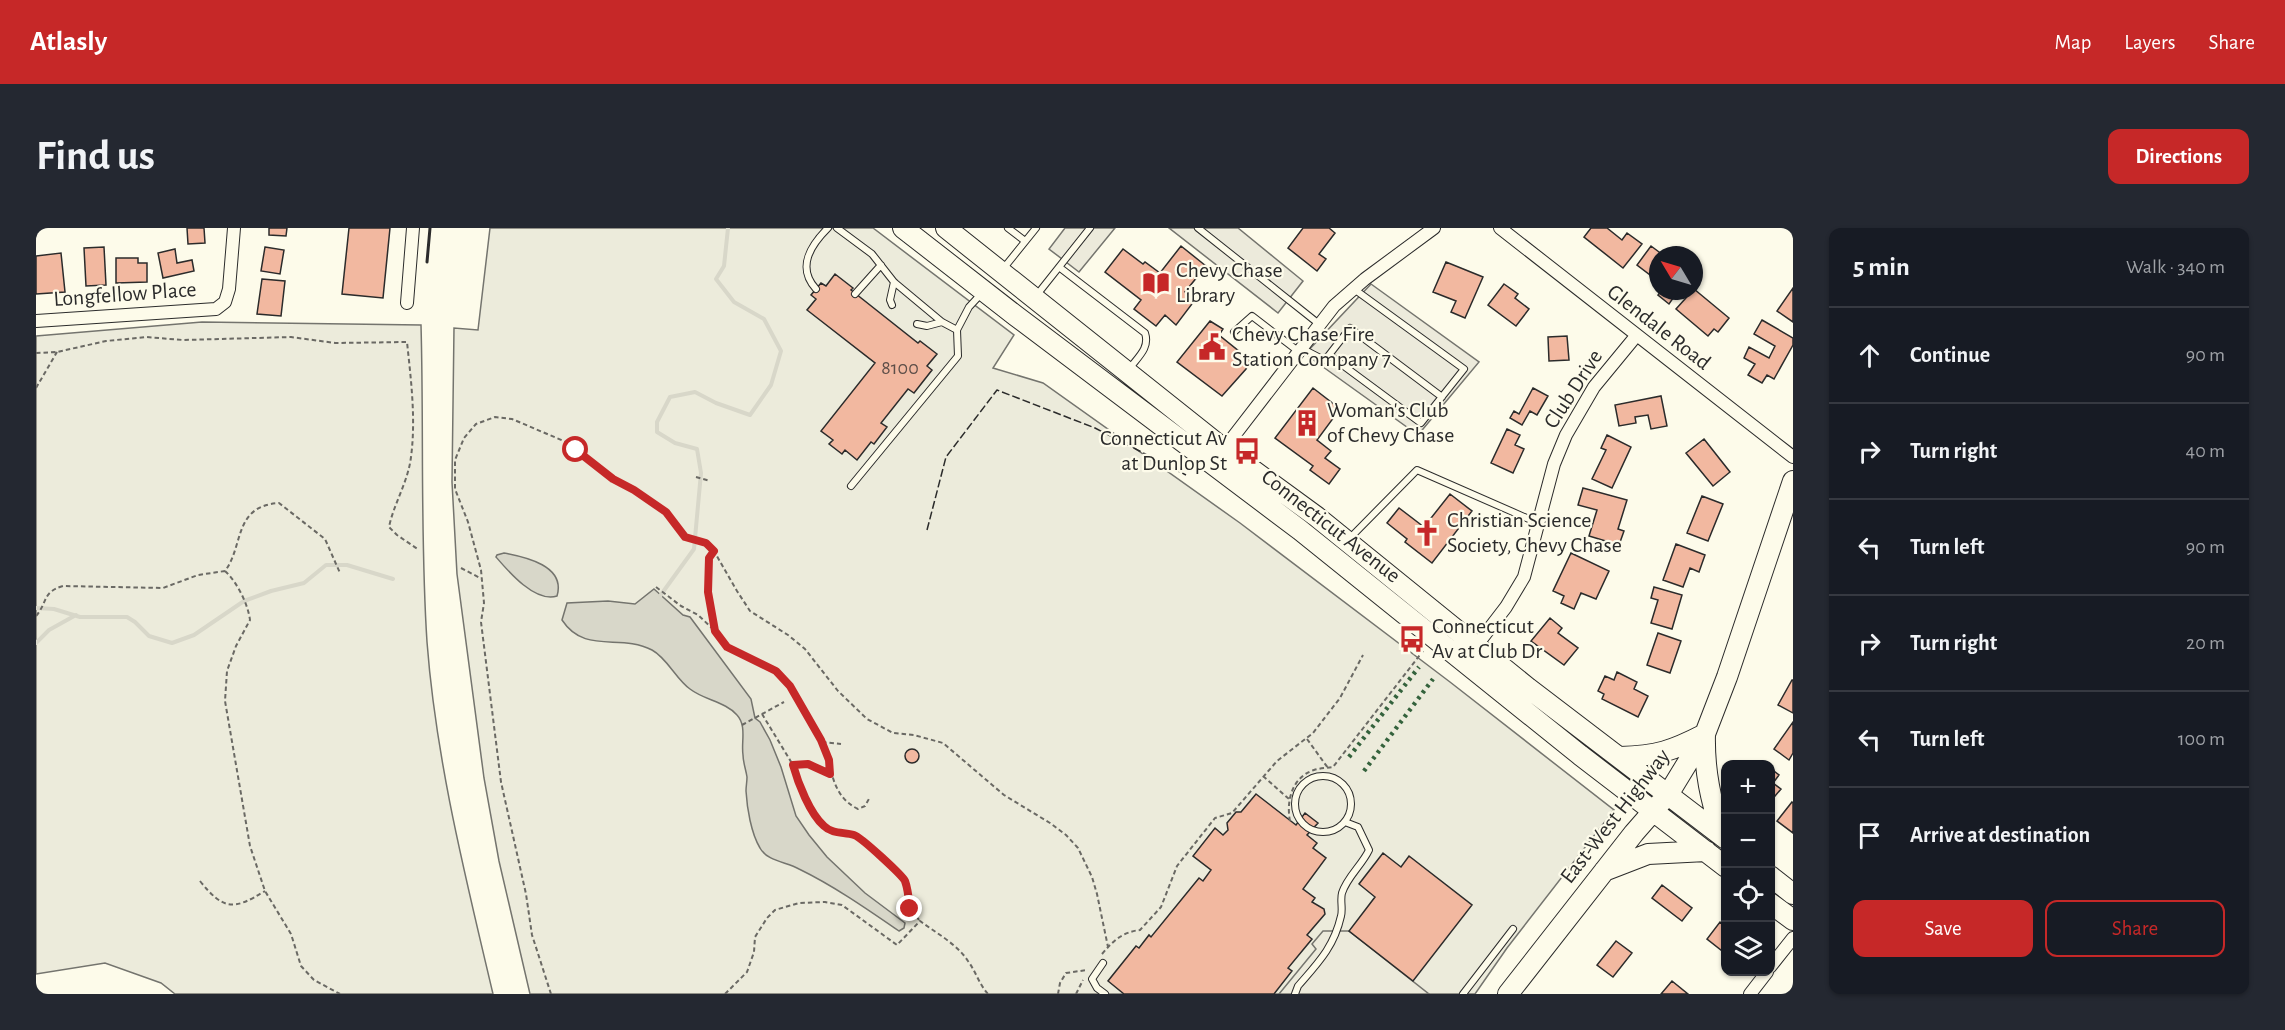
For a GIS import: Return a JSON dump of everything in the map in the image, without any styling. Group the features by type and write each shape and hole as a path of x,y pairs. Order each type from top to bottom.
{"main road":[{"name":"Connecticut Avenue","path":"903,228 1162,426 1218,456 1347,541 1721,836"},
{"name":"Connecticut Avenue","path":"946,228 1176,410 1218,456 1300,530 1721,864"},
{"name":"East-West Highway","path":"1508,994 1604,871 1669,794 1705,734 1727,677 1793,481"},
{"path":"1620,757 1658,754 1705,734 1708,793 1721,830"},
{"path":"1604,871 1648,854 1706,851"},
{"path":"1775,880 1793,894"},
{"path":"1775,907 1793,920"}],"street":[{"name":"Longfellow Place","path":"36,321 216,309 225,302 229,289 234,228"},
{"path":"407,303 413,228"},
{"path":"1218,456 1334,306 1434,228"},
{"name":"Glendale Road","path":"1500,228 1793,457"},
{"name":"Club Drive","path":"1464,662 1506,607 1524,577 1554,464 1566,435 1594,387 1636,336"},
{"path":"1775,961 1793,938"},
{"path":"1750,994 1764,976"}],"lane":[{"path":"816,289 808,276 806,261 810,249 828,228"},
{"path":"837,228 872,254 894,282 942,321 957,330"},
{"path":"1008,228 1025,241"},
{"path":"1001,272 1036,228"},
{"path":"1034,299 1090,228"},
{"path":"1198,228 1318,324"},
{"path":"855,294 881,265"},
{"path":"1059,267 1145,333 1148,342 1145,349 1127,372"},
{"path":"892,305 890,300 894,282"},
{"path":"1329,355 1421,423 1464,369 1354,289"},
{"path":"851,486 958,356 957,330 969,307 984,291"},
{"path":"1234,332 1252,316 1299,349 1324,360 1350,328 1442,397"},
{"path":"917,324 927,326 942,321"},
{"path":"1162,426 1176,410"},
{"path":"1347,541 1417,470 1538,523"},
{"path":"1319,776 1329,776 1342,783 1348,790 1351,802 1350,812 1345,822 1327,831 1318,831 1308,827 1301,821 1296,811 1295,802 1299,789 1306,782 1319,776"},
{"path":"1295,994 1298,986 1333,943 1343,910 1342,895 1350,877 1369,850 1358,827 1345,822"},
{"path":"1463,994 1513,929"},
{"path":"1101,961 1092,979 1096,988 1104,994"}],"path":[{"path":"36,353 146,337 183,340 291,337 335,343 407,342 412,393 411,458 402,493 393,511 389,527 402,539 419,549"},
{"path":"36,388 57,351"},
{"path":"551,994 532,935 526,894 501,782 481,622 484,603 482,579 468,522 455,489 455,460 464,438 476,424 495,417 526,423 566,442 613,479 666,512 676,528 688,538 706,543 714,551 750,611 788,635 805,649 838,691 867,719 892,733 921,736 944,743 1004,795 1050,823 1078,848 1097,894 1108,947"},
{"path":"696,477 710,481"},
{"path":"36,616 40,612 45,597 52,590 63,586 163,588 198,575 225,571 231,563 238,535 248,518 265,504 279,503 325,539 340,573"},
{"path":"714,551 709,558 708,592 715,631"},
{"path":"461,568 482,579"},
{"path":"225,571 231,576 249,613 250,620 236,646 227,671 225,701 250,846 266,891 291,934 301,966 314,980 340,994"},
{"path":"656,587 672,600 698,615 715,631 727,647 776,671 790,686 822,742 837,791 849,804 858,809 866,806 870,797"},
{"path":"1290,821 1289,799 1296,783 1312,770 1333,767 1423,651"},
{"path":"1101,961 1113,941 1128,932 1140,930 1161,907 1177,866 1215,818 1232,813 1277,761 1306,739 1340,698 1363,655"},
{"path":"742,725 784,702"},
{"path":"762,714 793,765 798,783 815,814 825,827 839,833 854,835 863,840 877,855 897,870 905,881 910,909 920,921 956,948 968,961 979,984 988,994"},
{"path":"1306,739 1328,768"},
{"path":"822,742 841,744"},
{"path":"793,765 808,764 830,774"},
{"path":"1263,776 1289,799"},
{"path":"200,881 213,898 232,906 247,902 266,891"},
{"path":"725,994 747,972 754,952 755,937 775,910 799,903 825,902 842,905 897,945 920,921"},
{"path":"1058,994 1060,983 1066,973 1090,970 1076,994"}],"shaded area":[{"path":"490,228 873,228 1014,335 993,368 1043,383 1240,523 1614,810 1507,948 1475,994 530,994 499,861 484,778 457,574 452,482 454,328 478,330"},
{"path":"1065,228 1115,228 1079,272 1049,249"},
{"path":"1169,228 1238,228 1303,281 1278,313"},
{"path":"1371,284 1479,362 1418,435 1305,354"},
{"path":"202,322 421,325 424,563 431,687 453,820 493,994 175,994 161,983 105,963 36,974 36,336"},
{"path":"504,553 533,560 550,570 556,577 557,596 540,595 523,584 496,557"},
{"path":"654,589 683,615 690,617 751,699 755,718 760,722 770,740 781,767 796,816 809,835 827,857 865,893 905,923 904,928 899,931 825,883 772,859 763,852 754,835 748,813 742,724 737,715 721,704 690,689 652,650 640,645 604,642 581,637 571,631 562,620 567,603 608,601 635,604"},
{"path":"1323,931 1349,931 1429,994 1279,994 1316,949 1312,944"}],"building":[{"path":"187,228 204,228 205,243 188,244"},
{"path":"269,228 287,228 286,236 269,235"},
{"path":"349,228 390,228 383,298 342,294"},
{"path":"1303,228 1329,228 1335,233 1319,254 1326,259 1317,271 1288,248"},
{"path":"1591,228 1607,228 1622,240 1627,233 1642,244 1623,268 1584,237"},
{"name":"Chevy Chase Library","path":"1181,246 1206,266 1185,292 1195,300 1176,325 1165,315 1156,326 1134,309 1141,300 1105,272 1123,249 1160,273"},
{"path":"104,247 106,285 86,286 84,248"},
{"path":"265,247 284,250 280,274 261,271"},
{"path":"175,249 177,263 192,260 194,271 163,278 158,253"},
{"path":"1649,249 1649,274 1637,265"},
{"path":"61,253 65,292 36,294 36,256"},
{"path":"116,258 138,258 138,263 147,263 147,282 116,283"},
{"path":"1446,262 1483,277 1465,318 1451,312 1456,301 1433,292"},
{"path":"835,274 853,288 851,290 918,343 920,341 937,354 927,366 932,370 914,393 908,389 881,423 887,427 874,444 871,442 857,460 845,450 842,454 829,444 833,440 821,431 875,363 807,310 816,299 811,295 821,283 826,286"},
{"path":"262,279 285,281 281,316 257,314"},
{"path":"1504,284 1518,294 1515,298 1529,309 1516,326 1488,305"},
{"path":"1793,288 1793,322 1777,311"},
{"path":"1703,296 1729,318 1718,332 1714,329 1708,336 1676,309 1684,300 1703,300"},
{"path":"1762,320 1793,338 1793,345 1774,379 1767,375 1762,383 1748,375 1755,364 1744,358 1749,347 1769,358 1775,346 1754,334"},
{"name":"Chevy Chase Fire Station Company 7","path":"1210,321 1223,329 1219,335 1250,360 1246,369 1222,396 1177,362"},
{"path":"1567,336 1569,360 1549,361 1548,337"},
{"name":"Woman's Club of Chevy Chase","path":"1313,388 1340,409 1317,440 1331,451 1325,458 1340,469 1329,484 1310,470 1313,466 1275,438"},
{"path":"1533,388 1548,396 1537,415 1530,411 1522,425 1510,418 1514,411 1519,414"},
{"path":"1661,396 1667,426 1651,429 1648,415 1635,417 1636,423 1619,426 1615,405"},
{"path":"1507,429 1520,435 1515,445 1524,449 1513,473 1491,463"},
{"path":"1607,435 1631,447 1612,488 1592,479 1606,450 1601,448"},
{"path":"1704,439 1730,472 1713,486 1686,453"},
{"path":"1583,488 1627,500 1618,529 1624,531 1619,545 1589,536 1597,510 1578,505"},
{"name":"Christian Science Society, Chevy Chase","path":"1450,494 1472,511 1432,563 1405,542 1407,539 1387,523 1399,508 1424,527"},
{"path":"1702,496 1723,504 1708,541 1687,533"},
{"path":"1676,544 1705,555 1699,572 1690,568 1683,587 1663,580"},
{"path":"1571,553 1609,571 1596,599 1581,593 1574,609 1561,603 1564,596 1553,591"},
{"path":"1654,587 1682,595 1672,629 1651,623 1658,600 1651,598"},
{"path":"1550,618 1562,628 1558,633 1578,648 1564,665 1531,641"},
{"path":"1658,633 1681,641 1670,673 1647,665"},
{"path":"1617,672 1637,682 1634,689 1648,696 1638,717 1602,699 1604,694 1598,691 1605,676 1614,680"},
{"path":"1793,680 1793,713 1778,705"},
{"path":"1793,722 1793,753 1789,760 1774,749"},
{"path":"909,749 915,749 919,756 915,763 909,763 905,759 905,753"},
{"path":"1775,784 1781,789 1775,796"},
{"path":"1256,794 1296,825 1305,813 1318,823 1307,835 1317,843 1313,848 1326,858 1303,889 1315,898 1312,902 1324,909 1325,914 1307,935 1312,939 1288,968 1292,971 1274,994 1124,994 1108,981 1136,946 1139,948 1149,935 1151,937 1199,878 1203,881 1211,870 1193,856 1215,828 1223,835 1228,830 1227,823 1236,812 1241,812"},
{"path":"1793,803 1793,833 1777,821"},
{"path":"1383,853 1401,867 1409,856 1472,905 1413,981 1349,931 1375,897 1359,884"},
{"path":"1662,885 1692,908 1682,921 1652,898"},
{"path":"1720,922 1721,950 1707,939"},
{"path":"1616,941 1632,953 1613,977 1597,965"},
{"path":"1672,981 1688,994 1661,994"}],"waterway":[{"path":"660,596 694,549 701,473 697,449 675,443 657,432 657,422 670,397 695,392 716,403 750,415 771,385 781,351 764,319 734,302 716,279 724,266 728,228"},
{"path":"36,608 54,609 80,617 127,617 149,636 172,643 194,635 244,601 271,591 304,583 326,565 347,565 393,579"},
{"path":"36,643 49,630 76,615"}],"hedge":[{"path":"1349,757 1419,667"},
{"path":"1364,771 1433,679"}],"fence":[{"path":"927,530 946,457 997,390 1095,428 1186,475"}],"wall":[{"path":"427,262 430,228"}],"place":[{"name":"Chevy Chase Library","path":"1156,283"},
{"name":"Chevy Chase Fire Station Company 7","path":"1212,347"},
{"name":"Woman's Club of Chevy Chase","path":"1307,423"},
{"name":"Connecticut Av at Dunlop St","path":"1247,451"},
{"name":"Christian Science Society, Chevy Chase","path":"1427,533"},
{"name":"Connecticut Av at Club Dr","path":"1412,639"}],"route":[{"path":"576,450 613,479 654,502 666,512 685,537 706,543 714,551 709,558 708,592 716,633 727,647 776,671 790,686 821,740 829,760 830,774 808,764 793,765 798,783 825,827 839,833 854,835 863,840 877,855 897,870 905,881 910,909"}]}
